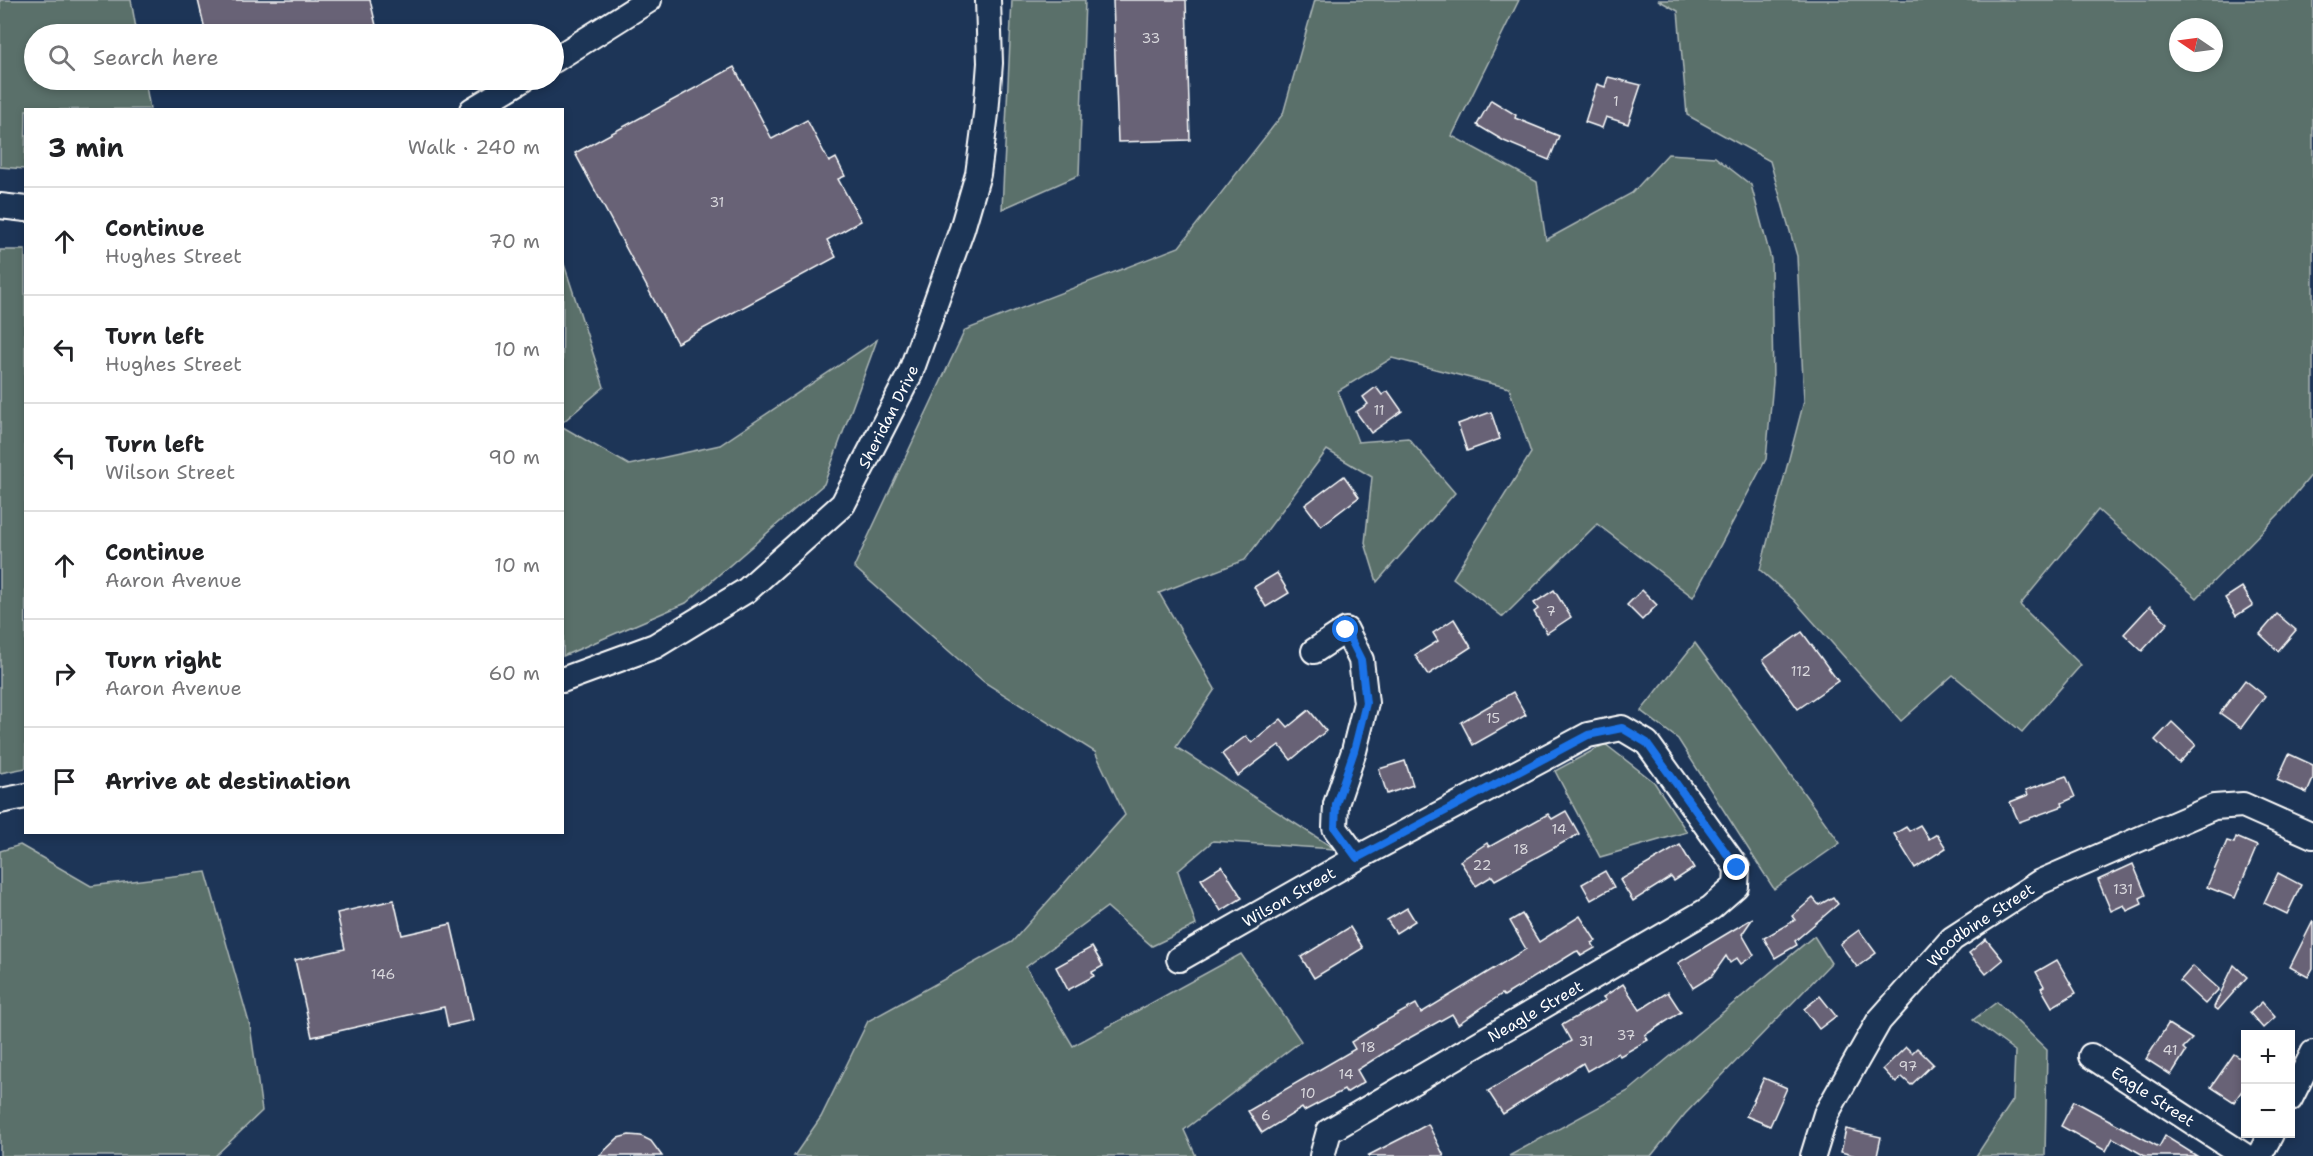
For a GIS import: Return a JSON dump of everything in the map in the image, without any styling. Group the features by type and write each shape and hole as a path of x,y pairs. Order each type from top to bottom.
{"street":[{"path":"564,54 649,0"},
{"name":"Sheridan Drive","path":"564,679 655,646 747,590 843,504 910,374 962,229 978,174 990,63 988,0"},
{"path":"475,108 505,90"},
{"path":"0,206 24,209"},
{"path":"1314,651 1346,630 1361,660 1366,703 1354,751 1336,804 1335,828 1357,858"},
{"name":"Wilson Street","path":"1179,959 1357,858 1588,735 1622,728 1647,743 1737,868 1736,886"},
{"path":"0,801 24,796"},
{"name":"Woodbine Street","path":"1813,1156 1826,1114 1879,1021 1952,939 2040,882 2214,807 2243,805 2313,836"},
{"name":"Neagle Street","path":"1322,1156 1329,1131 1711,908 1736,886"},
{"path":"2295,1089 2313,1053"},
{"name":"Eagle Street","path":"2091,1056 2246,1156"},
{"path":"2259,1156 2269,1138"}],"green space":[{"path":"0,0 131,0 135,24 24,24 24,90 147,90 150,108 24,108 24,169 0,167"},
{"path":"1012,0 1085,0 1079,175 1002,209"},
{"path":"1315,0 1519,0 1452,136 1537,182 1546,240 1632,193 1668,154 1715,157 1751,185 1771,259 1773,382 1766,459 1693,597 1597,524 1503,617 1453,578 1531,453 1509,388 1392,358 1338,391 1358,442 1408,438 1455,493 1377,582 1365,543 1372,477 1327,450 1245,560 1159,593 1215,689 1176,747 1335,849 1213,841 1178,871 1196,925 1152,946 1107,907 1026,967 1073,1046 1241,954 1301,1041 1184,1130 1196,1156 794,1156 821,1117 868,1021 1012,942 1125,815 1095,752 984,682 854,567 965,330 1179,247 1283,114"},
{"path":"1658,0 2313,0 2313,473 2280,513 2197,598 2098,510 2020,605 2081,665 2022,732 1953,675 1901,721 1794,600 1760,570 1804,401 1797,256 1770,161 1687,115 1678,11"},
{"path":"0,250 24,250 24,768 0,773"},
{"path":"564,264 604,387 564,421"},
{"path":"877,340 824,484 686,603 564,656 564,428 629,465 720,445"},
{"path":"1695,643 1840,843 1774,889 1678,739 1641,711"},
{"path":"1605,744 1654,782 1687,832 1600,857 1555,771"},
{"path":"20,845 91,886 206,872 250,1026 262,1111 215,1156 0,1156 0,851"},
{"path":"1814,936 1831,963 1685,1114 1651,1156 1509,1156 1630,1090"},
{"path":"1997,1002 2047,1050 2045,1156 1976,1156 2013,1100 2015,1051 1973,1020"}],"building":[{"path":"198,0 370,0 376,24 204,24"},
{"path":"1113,0 1186,0 1190,140 1118,142"},
{"path":"734,67 772,139 807,120 829,162 836,158 845,176 838,179 861,221 827,240 836,257 677,343 575,153"},
{"path":"1608,77 1641,85 1628,124 1606,117 1602,128 1585,122 1597,84 1605,87"},
{"path":"1491,100 1516,115 1515,118 1559,136 1549,160 1504,141 1477,125"},
{"path":"1376,387 1382,395 1388,391 1402,411 1371,433 1356,412 1368,404 1363,397"},
{"path":"1491,412 1500,439 1467,451 1458,424"},
{"path":"1344,476 1359,497 1321,526 1305,505"},
{"path":"1277,573 1289,593 1266,607 1254,587"},
{"path":"2242,587 2253,605 2236,616 2225,598"},
{"path":"1554,590 1571,617 1547,633 1534,612 1538,609 1534,603"},
{"path":"1642,590 1657,605 1642,620 1627,605"},
{"path":"2150,606 2168,623 2142,651 2124,634"},
{"path":"2277,614 2296,630 2278,651 2260,634"},
{"path":"1454,619 1471,647 1428,675 1415,655 1438,641 1433,633"},
{"path":"1802,632 1838,681 1798,709 1763,660"},
{"path":"2245,680 2265,696 2241,728 2220,713"},
{"path":"1513,692 1526,715 1473,745 1461,722"},
{"path":"1309,710 1326,731 1291,760 1279,745 1238,776 1222,754 1246,736 1252,743 1281,719 1288,727"},
{"path":"2172,722 2196,745 2179,763 2155,740"},
{"path":"2289,754 2313,765 2313,779 2307,793 2277,780"},
{"path":"1405,761 1413,785 1387,794 1379,769"},
{"path":"2066,776 2075,797 2062,803 2063,806 2019,822 2010,802 2028,795 2026,790"},
{"path":"1566,811 1579,834 1495,880 1492,876 1476,886 1460,861 1487,843 1489,847 1548,814 1552,819"},
{"path":"1920,825 1929,839 1937,834 1946,848 1915,868 1894,834 1906,827 1909,831"},
{"path":"2236,837 2257,846 2235,898 2207,887 2227,841 2234,843"},
{"path":"1680,845 1694,868 1674,881 1671,877 1633,901 1620,880"},
{"path":"2133,864 2146,895 2140,898 2142,904 2127,911 2124,905 2111,911 2098,880"},
{"path":"1222,866 1242,898 1221,911 1201,879"},
{"path":"1605,871 1614,887 1591,900 1582,884"},
{"path":"2278,873 2301,885 2287,914 2264,903"},
{"path":"1833,897 1838,904 1795,941 1797,945 1775,958 1764,938 1795,920 1792,916 1813,898 1819,905"},
{"path":"394,900 402,935 451,924 473,1020 448,1026 444,1007 312,1037 295,960 345,949 337,913"},
{"path":"1407,908 1415,921 1396,933 1387,920"},
{"path":"1522,914 1539,942 1580,916 1596,941 1592,943 1595,948 1581,956 1578,951 1575,952 1504,996 1502,994 1458,1024 1452,1014 1357,1070 1364,1082 1346,1093 1344,1090 1304,1111 1302,1108 1262,1133 1248,1111 1355,1049 1351,1042 1380,1024 1416,1004 1421,1013 1526,949 1510,921"},
{"path":"1753,918 1742,934 1754,955 1741,964 1737,958 1730,963 1726,956 1712,976 1693,988 1678,963"},
{"path":"2313,921 2313,968 2308,977 2290,967"},
{"path":"1350,927 1363,948 1314,978 1301,957"},
{"path":"1859,930 1876,953 1857,967 1840,944"},
{"path":"1986,939 2003,960 1986,974 1969,953"},
{"path":"1092,947 1103,966 1092,972 1094,976 1068,990 1056,967"},
{"path":"2057,960 2076,993 2052,1007 2041,988 2044,986 2036,972"},
{"path":"2234,965 2247,977 2218,1010 2214,1007"},
{"path":"2193,966 2219,989 2205,1004 2180,981"},
{"path":"1623,984 1640,1010 1668,992 1681,1012 1645,1035 1648,1040 1620,1056 1618,1053 1587,1071 1583,1063 1503,1114 1488,1091 1571,1041 1562,1025 1606,1000 1603,997"},
{"path":"1820,996 1836,1016 1819,1029 1804,1009"},
{"path":"2262,1002 2275,1017 2263,1028 2250,1013"},
{"path":"2168,1024 2192,1039 2183,1048 2186,1051 2171,1075 2146,1059"},
{"path":"1906,1047 1912,1053 1917,1048 1933,1064 1911,1085 1902,1077 1896,1083 1883,1069"},
{"path":"2234,1054 2241,1059 2241,1092 2234,1102 2211,1087"},
{"path":"1764,1078 1787,1088 1770,1126 1746,1116"},
{"path":"2074,1101 2159,1147 2165,1136 2197,1156 2145,1156 2113,1138 2106,1151 2061,1126"},
{"path":"1428,1124 1444,1156 1367,1156 1408,1135"},
{"path":"1846,1129 1881,1137 1877,1156 1856,1156 1841,1152"},
{"path":"629,1135 641,1136 651,1141 662,1156 599,1156 618,1138"}],"route":[{"path":"1346,630 1361,660 1366,703 1354,751 1336,804 1335,828 1357,858 1588,735 1622,728 1647,743 1737,868"}]}
